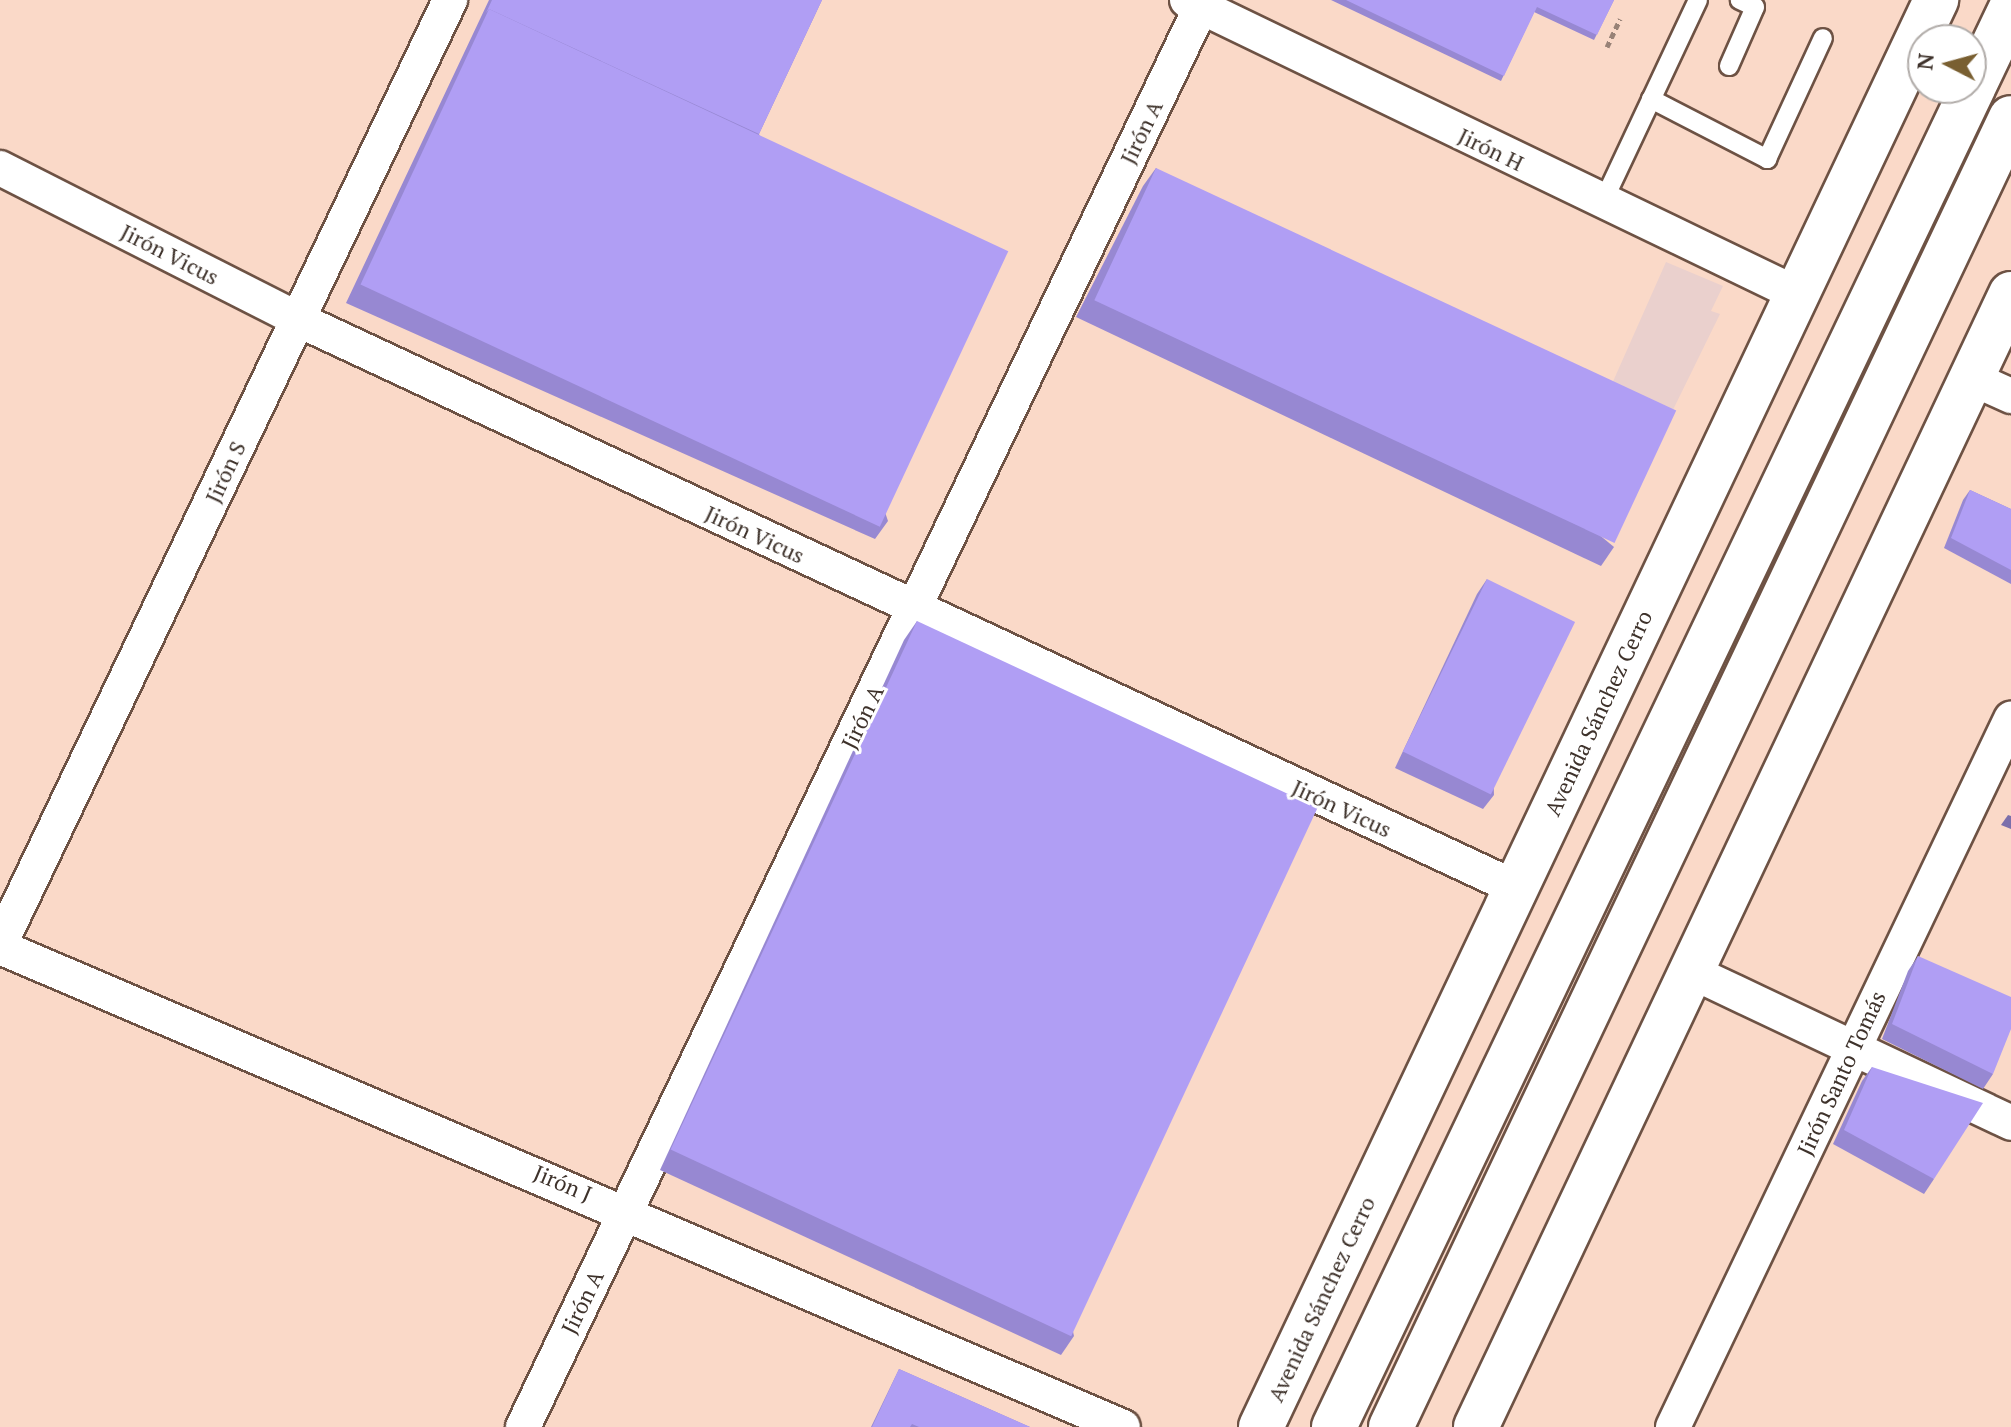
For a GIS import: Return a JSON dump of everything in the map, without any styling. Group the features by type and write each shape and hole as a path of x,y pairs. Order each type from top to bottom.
{"main road":[{"name":"Avenida Sánchez Cerro","path":"1261,1427 1936,0"},
{"path":"1334,1427 2011,8"},
{"path":"1391,1427 2011,118"},
{"path":"1476,1427 2011,294"}],"street":[{"name":"Jirón S","path":"0,945 450,0"},
{"name":"Jirón H","path":"1194,4 1602,204 1797,294"},
{"name":"Jirón A","path":"523,1427 914,609 1194,4"},
{"name":"Jirón Vicus","path":"0,168 297,319 1516,888"},
{"path":"1971,378 2011,396"},
{"name":"Jirón Santo Tomás","path":"1673,1427 2011,719"},
{"name":"Jirón J","path":"0,945 626,1210 1123,1427"},
{"path":"1690,971 2011,1123"}],"lane":[{"path":"1602,204 1698,0"},
{"path":"1729,66 1755,7 1740,0"},
{"path":"1651,99 1767,159 1823,38"}],"path":[{"path":"1607,47 1620,19"}],"shaded area":[{"path":"1666,262 1723,286 1711,311 1720,314 1668,420 1607,395"}],"building":[{"path":"492,0 822,0 759,134 489,9 486,13"},
{"path":"1346,0 1614,0 1597,35 1537,7 1504,76"},
{"path":"489,9 1008,251 880,527 361,285"},
{"path":"1156,168 1676,411 1615,543 1094,300"},
{"path":"1970,490 2011,509 2011,570 1951,538"},
{"path":"1487,579 1575,622 1491,795 1403,752"},
{"path":"917,621 1318,808 1071,1336 671,1149"},
{"path":"1918,956 2011,997 2011,1029 1993,1074 1892,1024"},
{"path":"1872,1067 1983,1103 1934,1179 1844,1130"},
{"path":"899,1369 1030,1427 919,1427 912,1424 910,1427 872,1427"}]}
